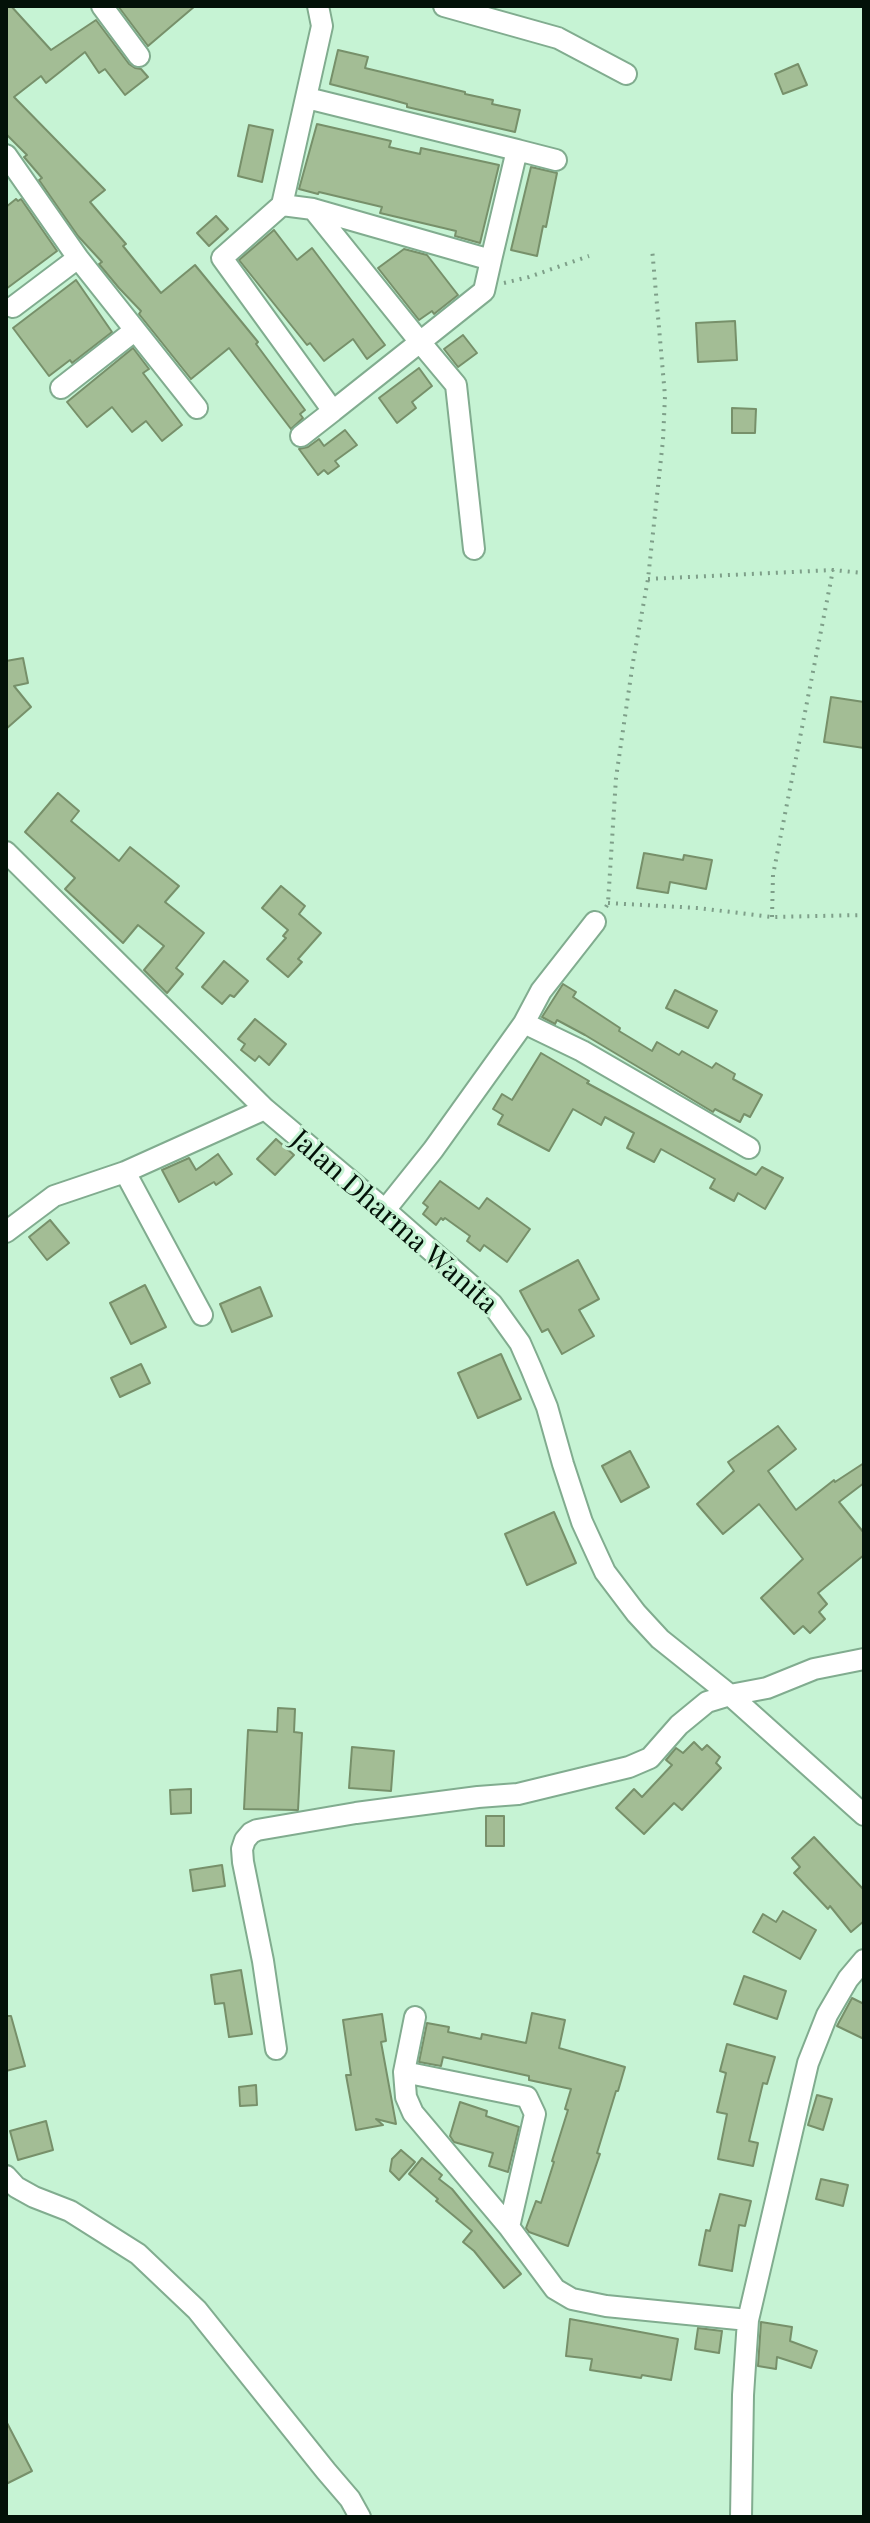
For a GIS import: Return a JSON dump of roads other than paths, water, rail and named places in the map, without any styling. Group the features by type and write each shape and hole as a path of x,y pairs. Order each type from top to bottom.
{"street":[{"path":"102,6 139,56"},
{"path":"318,6 322,26 282,205 222,258 333,411"},
{"path":"444,6 558,38 626,74"},
{"path":"307,98 556,160"},
{"path":"301,436 471,303 486,287 517,150"},
{"path":"6,155 14,185 78,258 197,408"},
{"path":"282,205 313,209 491,260"},
{"path":"313,209 456,385 474,549"},
{"path":"13,307 78,258"},
{"path":"61,388 134,331"},
{"name":"Jalan Dharma Wanita","path":"6,852 265,1109 477,1289 504,1319 520,1343 547,1407 582,1522 605,1572 660,1639 730,1695 864,1815"},
{"path":"385,1210 433,1150 524,1023 541,991 595,922"},
{"path":"524,1023 582,1051 749,1148"},
{"path":"6,1232 54,1196 125,1172 265,1109"},
{"path":"125,1172 202,1315"},
{"path":"276,2049 263,1961 243,1862 242,1849 251,1833 356,1813 518,1794 629,1767 650,1758 679,1725 707,1702 767,1688 814,1669 864,1659"},
{"path":"741,2517 748,2320 808,2063 827,2015 848,1979 864,1960"},
{"path":"415,2017 404,2072 406,2097 413,2113 509,2227 555,2289 572,2299 606,2306 748,2320"},
{"path":"404,2072 527,2097 535,2114 509,2227"},
{"path":"6,2176 16,2187 70,2211 138,2254 197,2310 350,2499 360,2517"}]}
